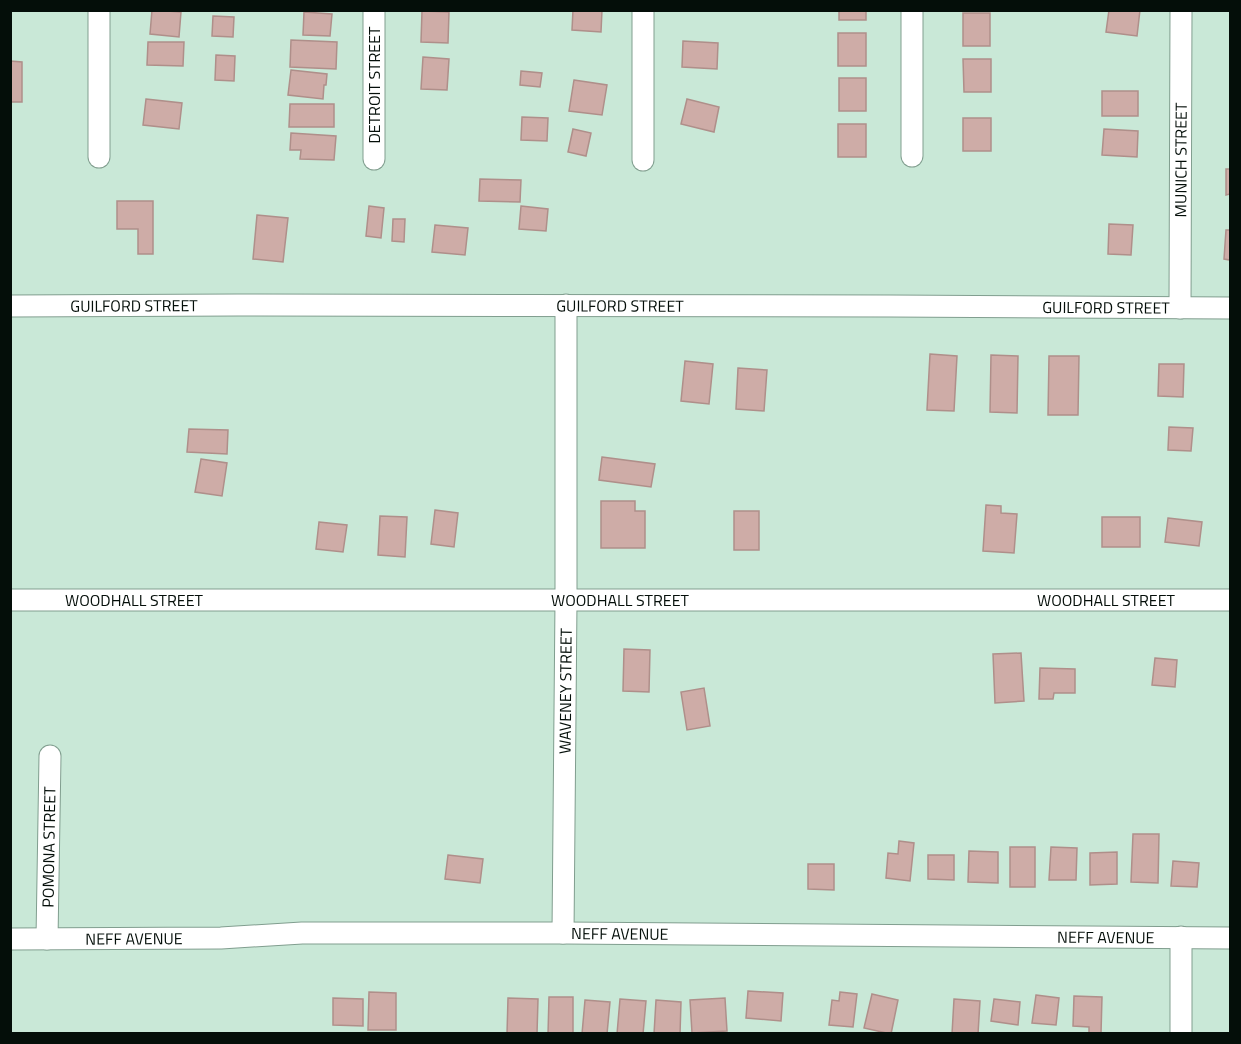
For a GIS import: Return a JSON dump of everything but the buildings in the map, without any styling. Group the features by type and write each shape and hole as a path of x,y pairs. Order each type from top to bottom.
{"street":[{"path":"99,10 99,157"},
{"name":"DETROIT STREET","path":"374,10 374,159"},
{"path":"643,10 643,160"},
{"path":"912,10 912,156"},
{"name":"MUNICH STREET","path":"1180,308 1181,10"},
{"name":"GUILFORD STREET","path":"10,306 238,304 1230,308"},
{"name":"WAVENEY STREET","path":"563,933 566,305"},
{"name":"WOODHALL STREET","path":"10,600 1230,600"},
{"name":"POMONA STREET","path":"47,939 50,756"},
{"name":"NEFF AVENUE","path":"10,939 221,938 302,933 1230,938"},
{"path":"1181,938 1181,1034"}]}
